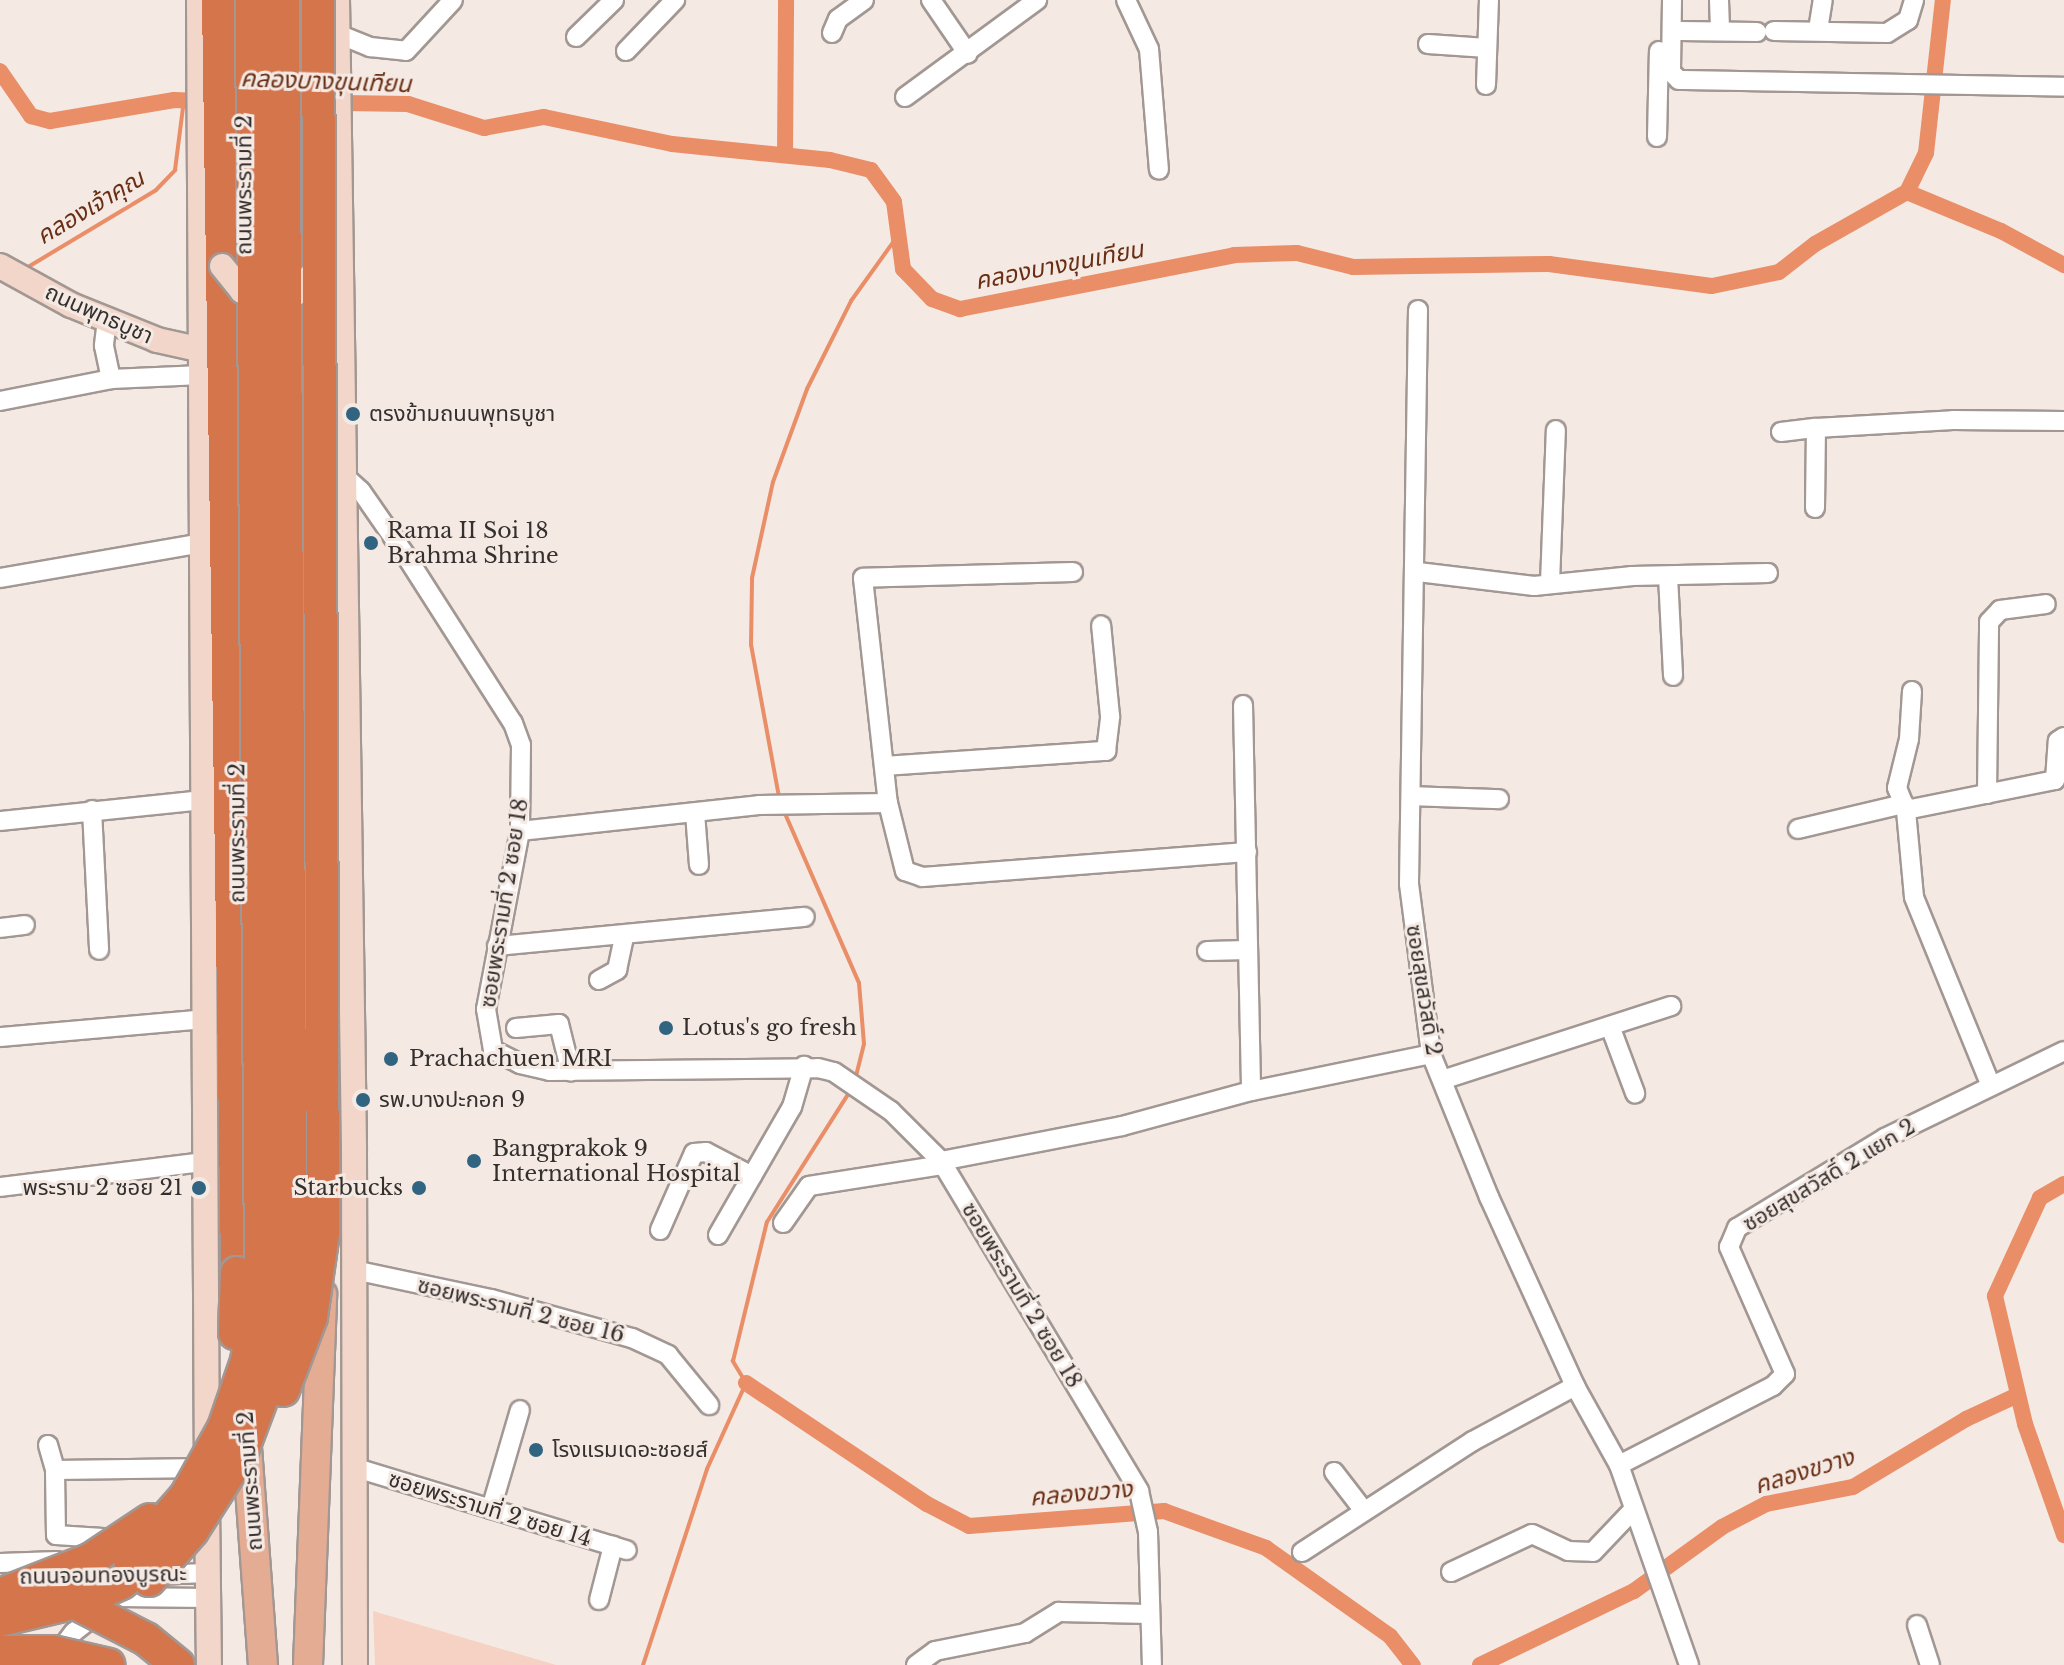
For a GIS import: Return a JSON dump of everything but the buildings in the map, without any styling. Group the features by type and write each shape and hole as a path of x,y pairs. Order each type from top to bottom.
{"highway":[{"path":"137,1561 192,1531 225,1399 236,1308 218,0"},
{"name":"ถนนพระรามที่ 2","path":"243,0 246,394"},
{"path":"206,1481 241,1385 258,1302 263,1233 252,0"},
{"path":"206,1481 254,1423 275,1363 293,1233 283,0"},
{"path":"0,1620 84,1600 121,1583 156,1557 226,1490 272,1415 291,1358 303,1288 304,1012 290,637 306,401 303,0"},
{"path":"206,1481 269,1414 298,1357 317,1290 323,1233 318,0"},
{"path":"0,1595 55,1577 130,1536 189,1480 223,1426 246,1361 257,1284 257,1012 246,394"},
{"path":"9,1573 88,1607 146,1639 178,1665"},
{"path":"0,1652 53,1652 109,1665"}],"main road":[{"name":"ถนนพระรามที่ 2","path":"199,0 209,1665"},
{"path":"337,0 354,1270 355,1665"},
{"name":"ถนนพุทธบูชา","path":"0,266 107,320 202,362"},
{"path":"222,266 242,291 270,300 296,293 319,267"},
{"name":"ถนนพระรามที่ 2","path":"246,394 237,790 239,1267 263,1665"},
{"path":"306,401 322,1315 308,1665"}],"street":[{"path":"338,41 406,51 453,0"},
{"path":"576,37 614,0"},
{"path":"626,51 675,0"},
{"path":"832,33 838,19 864,0"},
{"path":"931,0 968,54"},
{"path":"905,97 968,54 1037,0"},
{"path":"1126,0 1149,49 1159,170"},
{"path":"1486,85 1489,0"},
{"path":"1657,137 1660,0"},
{"path":"1672,0 1671,72 1679,80 2064,87"},
{"path":"1719,0 1720,31"},
{"path":"1818,30 1823,0"},
{"path":"1680,31 1887,33 1908,20 1914,0"},
{"path":"1428,44 1487,48"},
{"name":"ซอยสุขสวัสดิ์ 2","path":"1418,310 1418,572 1409,884 1431,1054 1575,1386 1619,1465 1689,1665"},
{"path":"107,320 104,346 111,379"},
{"path":"0,401 202,362"},
{"path":"1781,432 1953,420 2064,421"},
{"path":"1815,508 1816,428"},
{"path":"1550,583 1556,430"},
{"name":"ซอยพระรามที่ 2 ซอย 18","path":"342,474 361,491 406,556 513,723 523,767 520,831 486,1009 493,1050 520,1064 571,1072 804,1066 834,1072 869,1094 942,1163 1139,1491 1148,1532 1152,1665"},
{"path":"0,578 203,543"},
{"path":"1073,572 863,578 888,803 905,871 913,876 1247,852"},
{"path":"1418,572 1534,586 1668,576 1768,573"},
{"path":"1668,576 1673,676"},
{"path":"1987,794 1989,622 2000,610 2046,604"},
{"path":"884,766 1106,751 1110,716 1101,625"},
{"path":"1912,691 1909,739 1897,788 1905,807 1914,897 1991,1086"},
{"path":"1243,705 1251,1091"},
{"path":"1798,829 2055,780 2058,741 2064,737"},
{"path":"1411,796 1499,799"},
{"path":"0,821 204,800"},
{"path":"520,831 789,803 888,803"},
{"path":"92,810 99,950"},
{"path":"695,813 699,865"},
{"path":"497,946 805,917"},
{"path":"0,928 25,925"},
{"path":"599,980 617,970 624,936"},
{"path":"1207,951 1248,950"},
{"path":"1442,1080 1671,1006"},
{"path":"0,1037 204,1019"},
{"path":"516,1028 559,1024 571,1072"},
{"path":"1610,1026 1635,1093"},
{"name":"ซอยสุขสวัสดิ์ 2 แยก 2","path":"1619,1465 1773,1386 1785,1374 1729,1247 1737,1228 1885,1138 2064,1051"},
{"path":"783,1223 809,1186 942,1163 1122,1126 1251,1091 1431,1054"},
{"path":"718,1235 792,1107 804,1066"},
{"path":"660,1230 694,1153 706,1152 752,1176"},
{"path":"0,1187 205,1162"},
{"name":"ซอยพระรามที่ 2 ซอย 16","path":"354,1270 501,1301 632,1338 668,1355 709,1405"},
{"path":"1302,1552 1473,1441 1575,1386"},
{"path":"491,1509 520,1410"},
{"path":"48,1445 55,1470 56,1535 137,1561"},
{"name":"ซอยพระรามที่ 2 ซอย 14","path":"353,1467 620,1548 599,1600"},
{"path":"55,1470 206,1481"},
{"path":"1334,1472 1364,1511"},
{"path":"1451,1572 1532,1534 1568,1551 1593,1552 1634,1509"},
{"path":"9,1573 110,1554 137,1561 175,1551 207,1562"},
{"name":"ถนนจอมทองบูรณะ","path":"0,1563 9,1573 31,1581 207,1562"},
{"path":"50,1665 62,1646 109,1601 207,1598"},
{"path":"916,1665 935,1651 1025,1633 1059,1612 1149,1614"},
{"path":"1917,1625 1930,1665"}],"shaded area":[{"path":"373,1611 556,1665 375,1665"}],"waterway":[{"path":"785,155 786,0"},
{"name":"คลองบางขุนเทียน","path":"280,102 408,104 484,128 544,117 672,144 830,160 871,170 894,202 903,269 932,299 960,309 1234,255 1297,253 1353,267 1549,264 1712,286 1779,272 1815,244 1907,192 1926,153 1943,0"},
{"name":"คลองบางขุนเทียน","path":"0,71 31,116 50,121 174,100 208,101"},
{"name":"คลองเจ้าคุณ","path":"23,270 156,190 175,170 184,100"},
{"name":"คลองบางขุนเทียน","path":"1907,192 2001,231 2064,265"},
{"path":"779,797 751,645 752,578 773,482 807,389 851,301 899,234"},
{"path":"783,809 859,983 864,1044 855,1079"},
{"path":"643,1665 707,1469 746,1383 733,1361 767,1222 850,1091"},
{"path":"2064,1184 2040,1198 1995,1296 2025,1424 2064,1535"},
{"name":"คลองขวาง","path":"746,1383 927,1504 969,1526 1164,1511 1266,1548 1390,1636 1413,1665"},
{"name":"คลองขวาง","path":"1480,1665 1634,1591 1722,1527 1766,1504 1853,1487 1966,1419 2018,1395"}],"place":[{"name":"ตรงข้ามถนนพุทธบูชา","path":"353,414"},
{"name":"Rama II Soi 18 Brahma Shrine","path":"371,543"},
{"name":"Lotus's go fresh","path":"666,1028"},
{"name":"Prachachuen MRI","path":"391,1059"},
{"name":"รพ.บางปะกอก 9","path":"363,1100"},
{"name":"Bangprakok 9 International Hospital","path":"474,1161"},
{"name":"พระราม 2 ซอย 21","path":"199,1188"},
{"name":"Starbucks","path":"419,1188"},
{"name":"โรงแรมเดอะชอยส์","path":"536,1450"}]}
